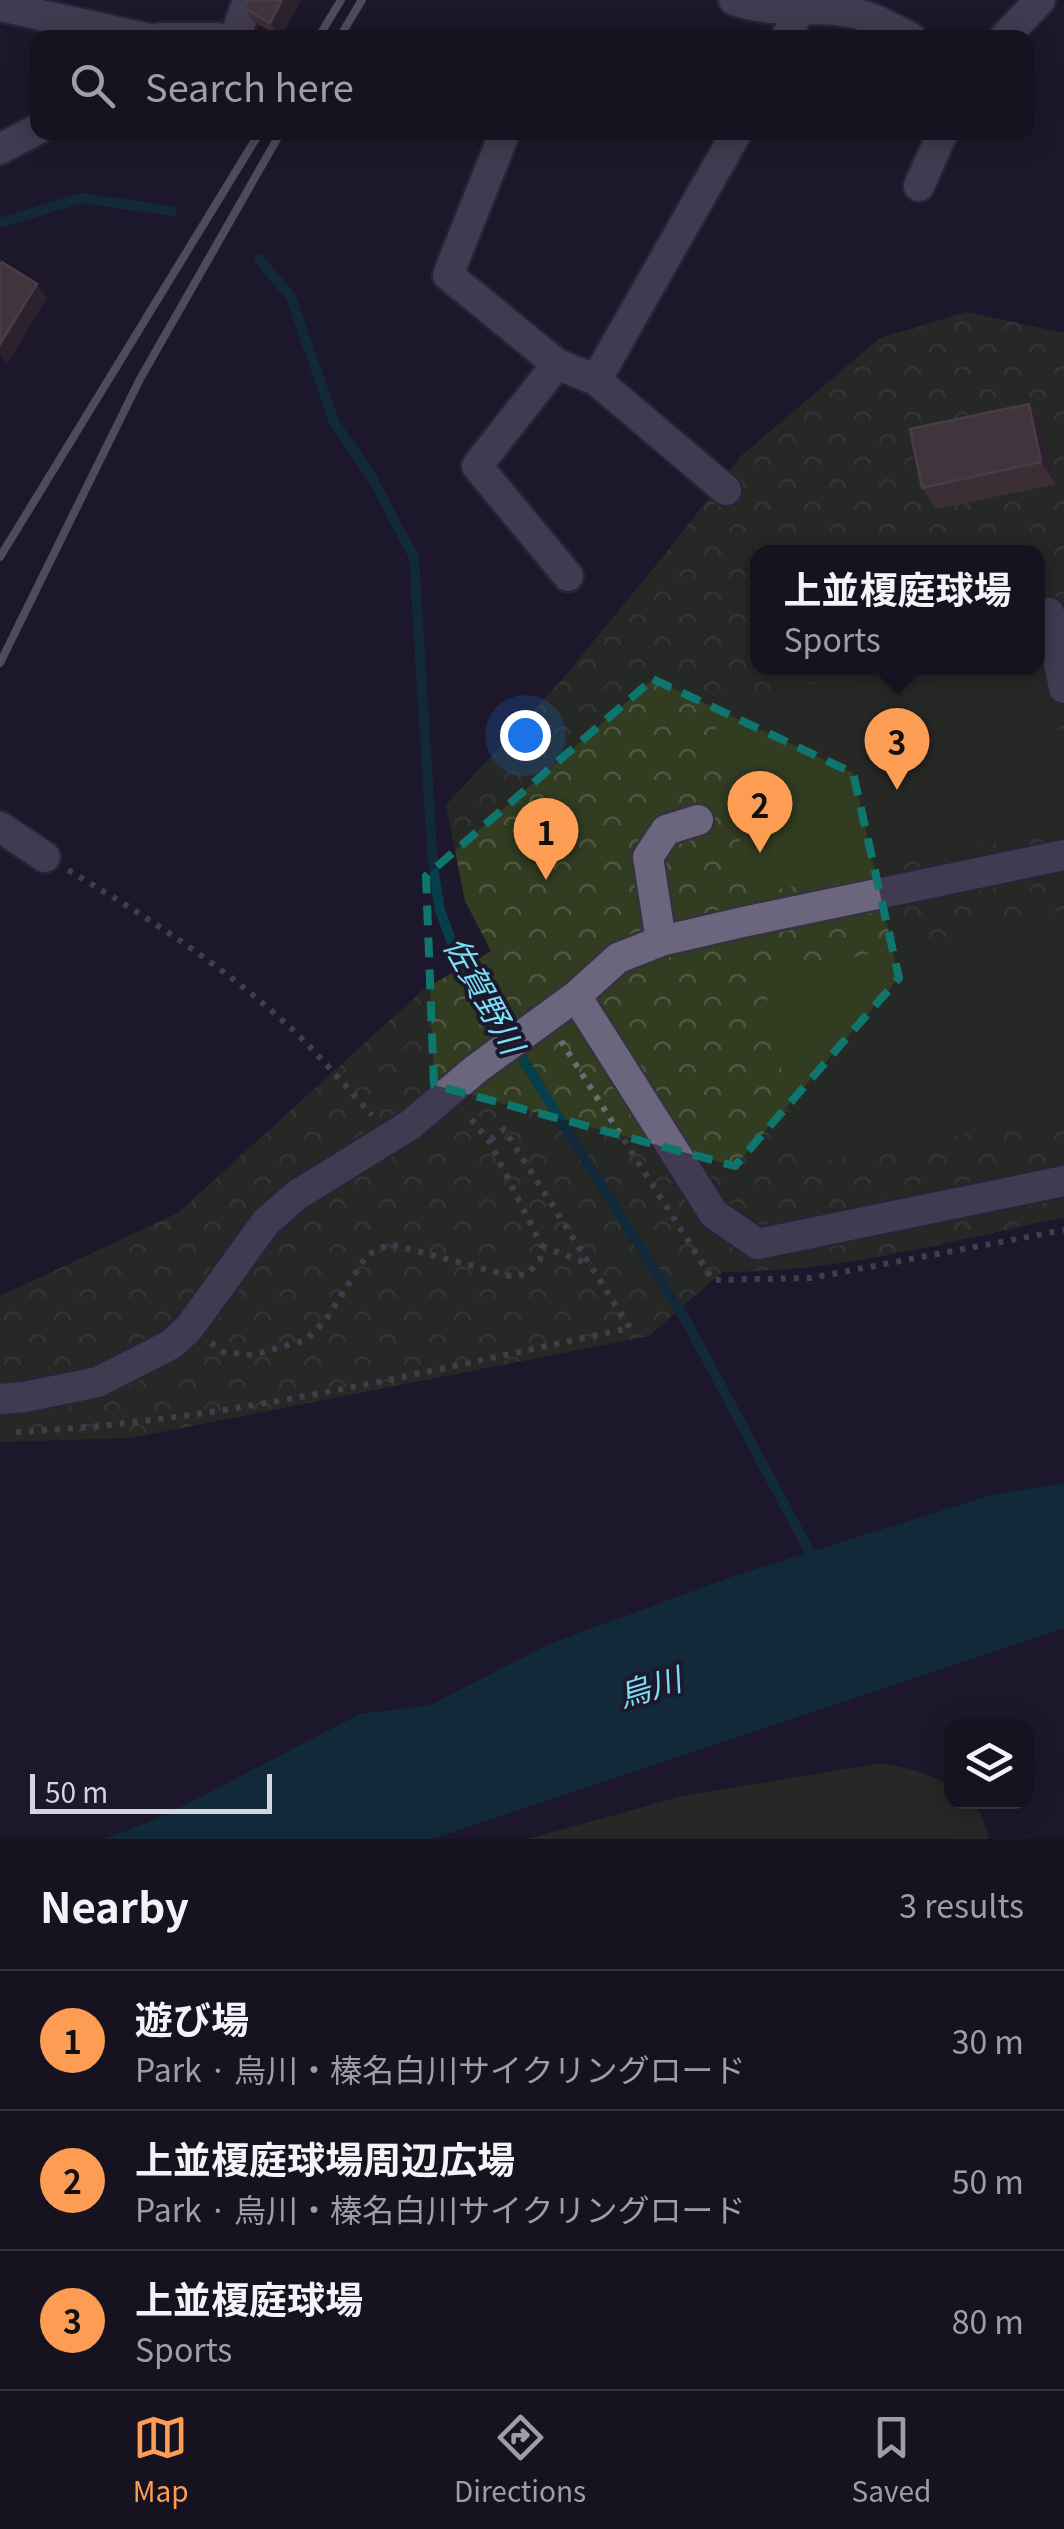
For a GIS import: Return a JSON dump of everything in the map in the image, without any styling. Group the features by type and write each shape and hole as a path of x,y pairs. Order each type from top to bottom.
{"street":[{"path":"238,30 248,0"},
{"path":"734,0 760,10 795,16 841,11 873,17 896,30"},
{"path":"1012,30 1040,0"},
{"path":"0,6 109,30"},
{"path":"0,150 30,133"},
{"path":"502,140 448,275 556,364 596,380 726,490"},
{"path":"596,380 732,140"},
{"path":"919,186 939,140"},
{"path":"556,364 477,466 568,576"},
{"path":"1049,612 1064,688"},
{"path":"661,941 648,857 666,830 698,820"},
{"path":"0,827 45,857"},
{"path":"0,1399 98,1382 172,1344 189,1328 266,1222 296,1195 392,1136 576,996 618,958 661,941 1064,855"},
{"path":"576,996 714,1214 758,1244 1064,1181"}],"path":[{"path":"45,857 151,919 209,960 285,1022 392,1136"},
{"path":"189,1328 223,1352 252,1356 306,1340 325,1321 367,1255 390,1244 512,1276 527,1274 540,1260 542,1246 489,1140 449,1092"},
{"path":"0,1433 99,1428 190,1416 630,1328 504,1129 489,1140"},
{"path":"542,1246 591,1265"}],"highlighted area":[{"path":"653,679 853,773 899,978 735,1166 434,1085 426,876"}],"green space":[{"path":"966,312 1064,333 1064,1217 852,1261 722,1272 649,1336 131,1438 0,1442 0,1296 178,1213 424,989 491,951 465,901 446,805 560,682 741,456 880,338"},
{"path":"1045,659 1064,752 1064,829 751,895 711,705 852,675 1045,675"},
{"path":"1064,911 1064,1115 801,1166 763,977"},
{"path":"882,1763 944,1783 944,1809 976,1809 982,1815 989,1839 528,1839 683,1796"}],"water":[{"name":"烏川","path":"1064,1483 1064,1628 431,1839 105,1839 164,1816 360,1714 430,1705 552,1643 734,1576 991,1495"}],"building":[{"path":"248,0 282,0 270,23 244,8"},
{"path":"2,262 37,284 0,344 0,265"},
{"path":"1029,404 1041,462 922,488 910,429"}],"waterway":[{"name":"佐賀野川","path":"0,223 81,198 172,211"},
{"name":"佐賀野川","path":"259,259 291,297 334,422 371,476 414,557 433,867 440,910 454,949 688,1324 816,1564"}],"railway":[{"path":"323,30 341,0"},
{"path":"344,30 362,0"},
{"path":"0,557 255,140"},
{"path":"0,663 140,379 276,140"}],"place":[{"name":"上並榎庭球場","path":"897,790"},
{"name":"上並榎庭球場周辺広場","path":"760,853"},
{"name":"遊び場","path":"546,880"}]}
